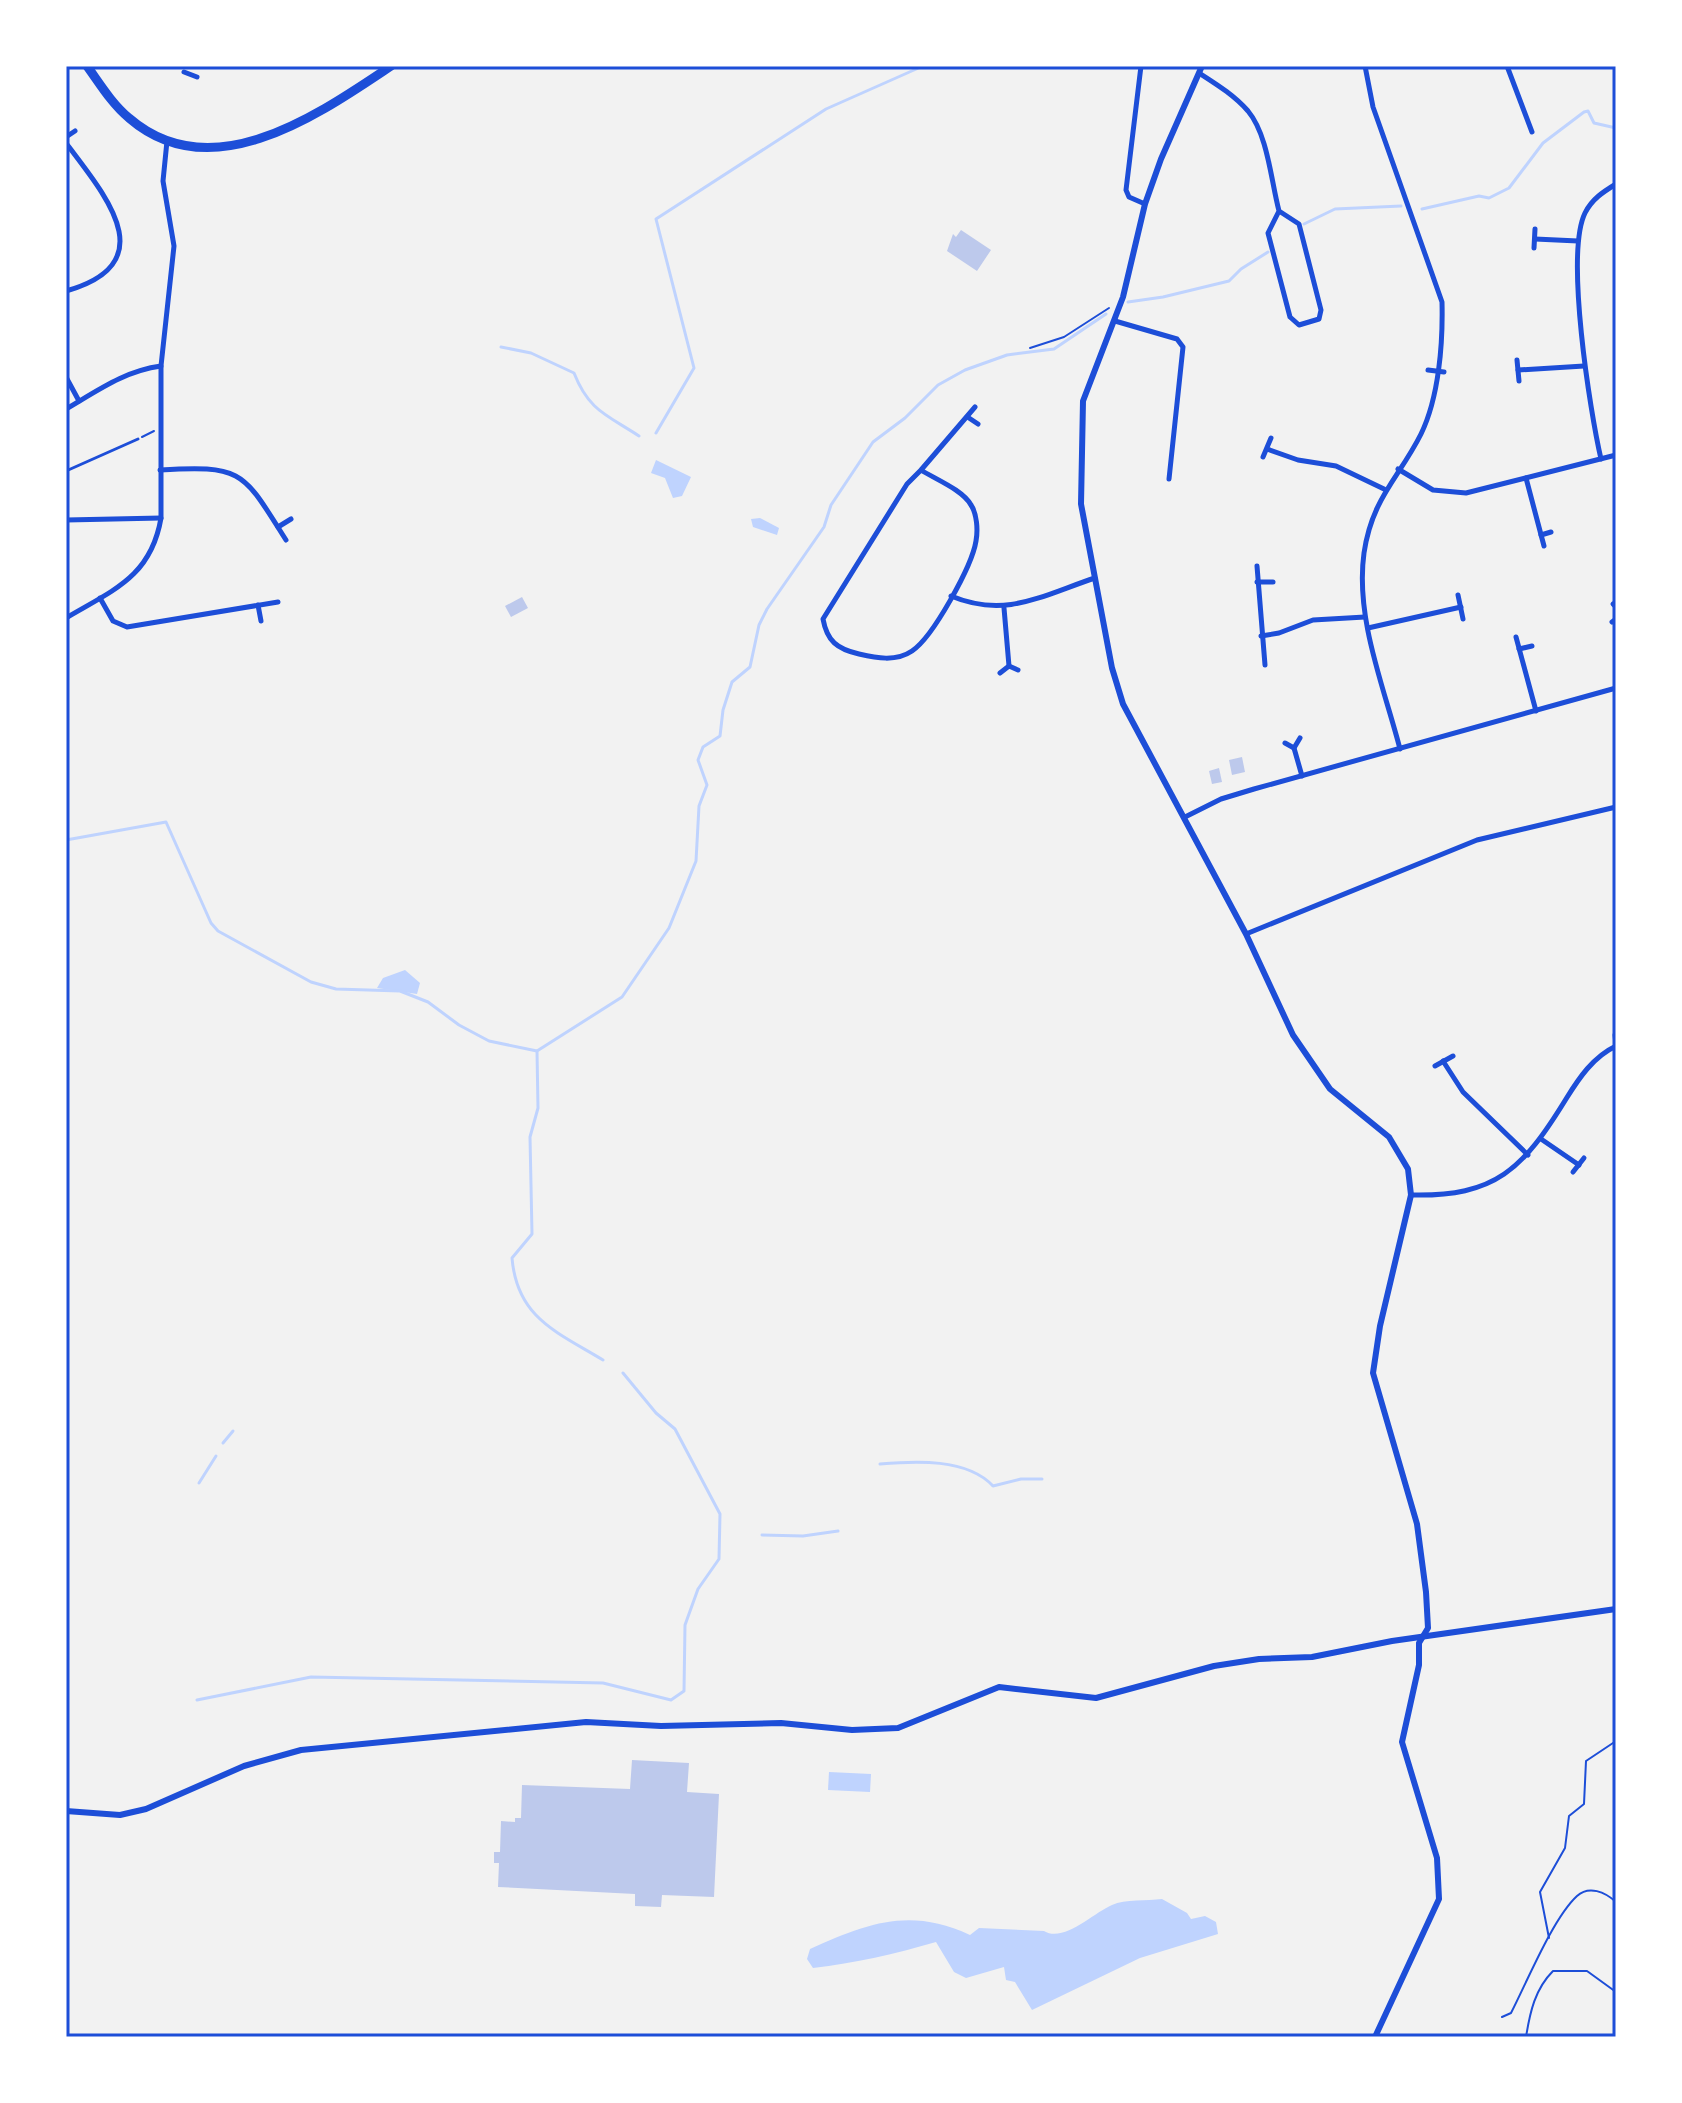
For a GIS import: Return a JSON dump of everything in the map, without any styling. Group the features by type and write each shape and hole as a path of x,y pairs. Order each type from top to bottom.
{"highway":[{"path":"87,66 130,119 167,141 210,147 257,139 302,122 391,66"}],"street":[{"path":"184,72 194,76 195,66"},
{"path":"1141,66 1126,190 1129,197 1145,204"},
{"path":"1365,66 1384,138 1439,287 1442,326 1429,416 1384,489 1364,554 1365,617 1400,749"},
{"path":"1507,66 1532,132"},
{"path":"1279,211 1268,233 1290,317 1299,325 1308,325 1319,319 1321,310 1299,224 1279,211 1250,114 1235,97 1200,69 1145,204 1123,297 1083,401 1081,504 1112,668 1123,704 1246,934 1293,1035 1330,1089 1396,1145 1408,1169 1411,1195 1380,1326 1373,1373 1417,1524 1428,1628 1419,1643 1419,1665 1402,1742 1437,1858 1439,1899 1375,2037"},
{"path":"66,137 75,131"},
{"path":"66,618 100,598 146,564 157,540 161,518 161,366 174,246 163,181 167,141"},
{"path":"66,143 116,217 122,242 110,269 98,279 66,291"},
{"path":"1601,459 1584,366 1578,241 1591,203 1616,184"},
{"path":"1534,248 1535,229"},
{"path":"1535,239 1578,241"},
{"path":"1115,321 1177,339 1183,347 1169,479"},
{"path":"1517,360 1519,381"},
{"path":"66,409 120,377 140,368 161,366"},
{"path":"1518,370 1584,366"},
{"path":"1428,370 1444,372"},
{"path":"66,377 79,401"},
{"path":"921,470 967,500 975,514 976,540 951,596 922,643 904,655 880,659 843,650 832,643 825,631 823,619 828,607 907,484 969,418 975,407"},
{"path":"969,418 978,424"},
{"path":"1263,457 1271,438"},
{"path":"1267,449 1298,460 1336,466 1384,489"},
{"path":"1398,469 1433,490 1466,493 1616,455"},
{"path":"160,470 207,467 238,475 253,489 286,540"},
{"path":"1526,478 1544,546"},
{"path":"66,520 161,518"},
{"path":"277,527 291,519"},
{"path":"1541,535 1551,532"},
{"path":"1257,566 1265,665"},
{"path":"951,596 978,606 1004,608 1097,578"},
{"path":"1257,582 1273,582"},
{"path":"1458,595 1463,619"},
{"path":"100,598 113,621 127,627 278,602"},
{"path":"258,605 261,621"},
{"path":"1368,628 1461,607"},
{"path":"1004,608 1009,666"},
{"path":"1261,636 1279,633 1313,620 1365,617"},
{"path":"1516,637 1536,711"},
{"path":"1519,649 1532,646"},
{"path":"1009,666 1018,670"},
{"path":"1000,673 1009,666"},
{"path":"1185,817 1221,799 1616,688"},
{"path":"1294,748 1300,738"},
{"path":"1285,743 1294,748 1302,776"},
{"path":"1246,934 1477,840 1616,807"},
{"path":"1411,1195 1441,1196 1474,1191 1509,1173 1541,1139 1584,1072 1616,1046 1615,1035"},
{"path":"1435,1066 1453,1056"},
{"path":"1443,1061 1463,1092 1528,1156"},
{"path":"1541,1139 1579,1165"},
{"path":"1573,1172 1584,1158"},
{"path":"66,1811 103,1817 133,1812 244,1766 301,1750 586,1722 661,1726 781,1723 852,1730 898,1728 999,1687 1096,1698 1214,1666 1259,1659 1312,1657 1423,1637 1616,1609"}],"lane":[{"path":"66,471 138,439"}],"path":[{"path":"1030,348 1064,337 1123,297"},
{"path":"138,439 159,428"},
{"path":"1549,1938 1540,1892 1565,1848 1569,1816 1584,1804 1586,1761 1616,1741"},
{"path":"1502,2017 1511,2013 1549,1938 1578,1895 1589,1891 1605,1892 1616,1902"},
{"path":"1526,2037 1542,1982 1553,1971 1587,1971 1616,1992"}],"water":[{"path":"656,460 691,477 682,496 673,498 665,478 651,473"},
{"path":"760,518 779,528 777,535 753,527 751,519"},
{"path":"405,970 420,983 417,994 377,988 383,978"},
{"path":"829,1772 871,1774 870,1792 828,1790"},
{"path":"1162,1899 1187,1913 1191,1919 1205,1916 1216,1922 1218,1934 1140,1958 1032,2010 1015,1982 1006,1980 1004,1967 966,1978 954,1972 936,1942 829,1966 813,1968 807,1959 810,1949 851,1932 889,1922 928,1922 970,1935 979,1928 1052,1934 1078,1926 1117,1903"}],"building":[{"path":"961,230 991,250 977,271 947,251 953,234 956,237"},
{"path":"522,597 528,608 511,617 505,606"},
{"path":"1242,757 1245,772 1232,775 1229,760"},
{"path":"1219,768 1222,782 1212,784 1209,771"},
{"path":"632,1760 689,1763 687,1792 719,1794 714,1897 662,1895 661,1907 635,1906 635,1894 498,1887 499,1863 494,1863 494,1852 500,1852 501,1821 515,1822 515,1818 521,1818 522,1785 630,1789"}],"waterway":[{"path":"656,433 694,368 656,219 826,109 923,66"},
{"path":"1422,209 1479,196 1489,198 1509,188 1543,143 1584,112 1588,111 1594,123 1616,128"},
{"path":"1304,224 1335,209 1401,206"},
{"path":"1128,302 1229,281 1241,269 1268,252"},
{"path":"603,1360 542,1321 522,1295 515,1278 512,1258 532,1234 530,1137 538,1108 537,1051 622,997 669,928 696,861 699,806 707,785 698,760 703,747 720,736 723,710 732,682 750,667 759,625 767,609 824,527 831,505 873,442 905,418 938,385 965,370 1007,355 1054,349 1106,314"},
{"path":"501,347 531,353 574,373 593,404 639,436"},
{"path":"66,840 166,822 211,923 218,931 311,982 336,989 400,991 428,1002 459,1025 489,1041 537,1051"},
{"path":"197,1700 311,1677 603,1683 671,1700 684,1691 685,1625 698,1589 719,1559 720,1514 675,1429 656,1413 623,1373"},
{"path":"223,1443 233,1431"},
{"path":"199,1483 216,1456"},
{"path":"880,1464 940,1463 969,1470 993,1486 1021,1479 1042,1479"},
{"path":"762,1535 803,1536 838,1531"}]}
